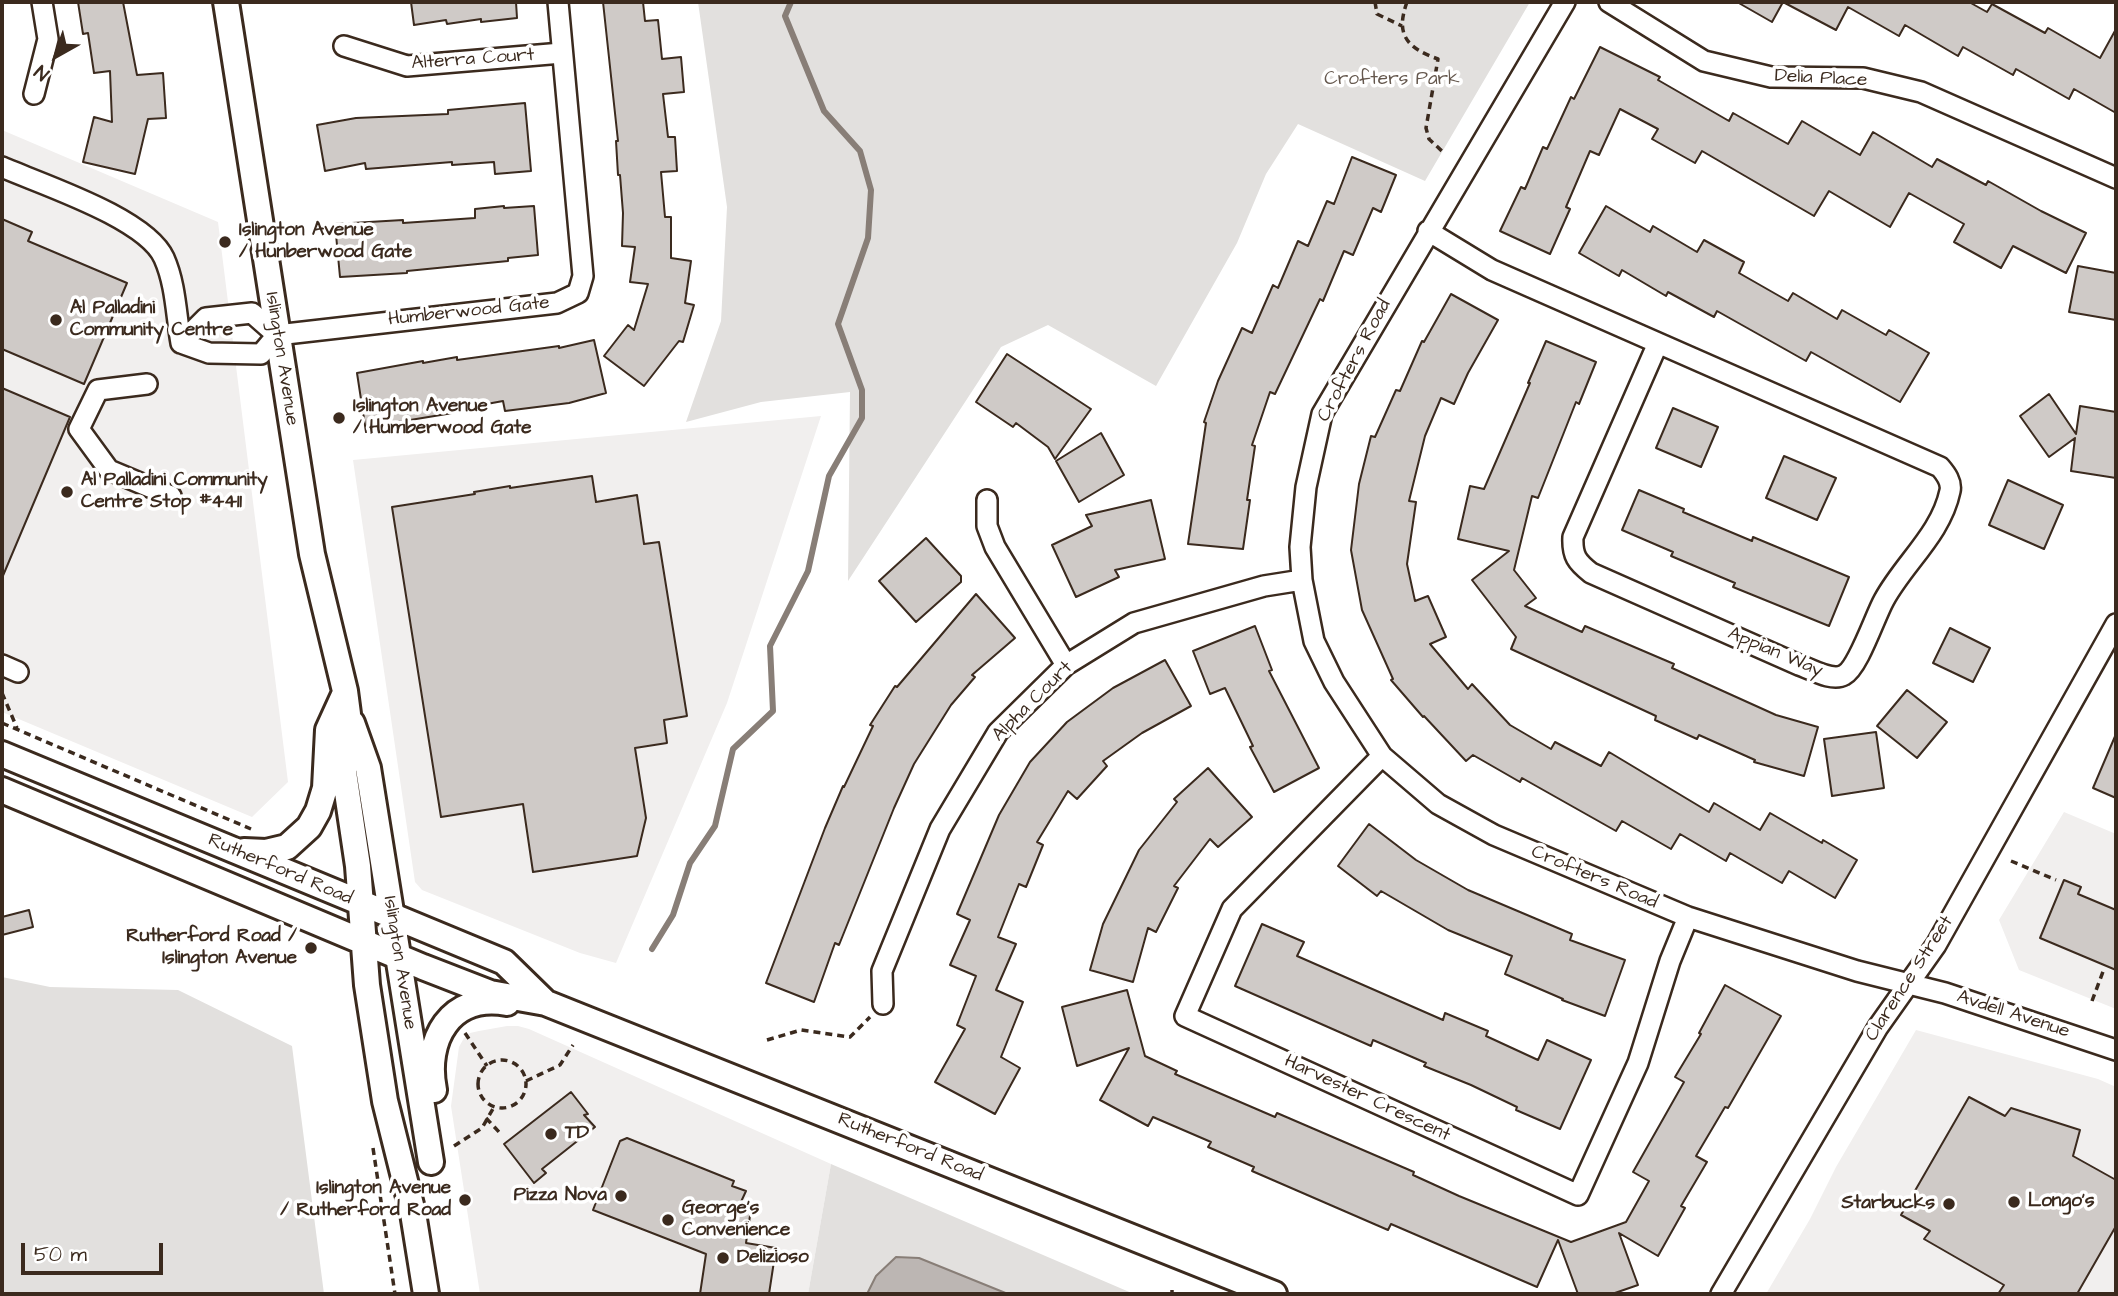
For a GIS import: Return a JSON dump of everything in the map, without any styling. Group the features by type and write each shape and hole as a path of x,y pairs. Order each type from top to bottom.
{"main road":[{"name":"Islington Avenue","path":"226,2 313,554 347,703 368,768 430,1162 413,1213"},
{"name":"Islington Avenue","path":"347,703 344,772 361,904 367,985 385,1101 413,1213 426,1294"},
{"path":"232,850 277,850 294,842 309,827 326,788 328,730 347,703"},
{"name":"Rutherford Road","path":"2,754 504,962 547,1003"},
{"name":"Rutherford Road","path":"2,790 364,943 490,993 547,1003 1274,1294"},
{"path":"430,1162 438,1142 438,1111 431,1079 431,1060 437,1035 452,1016 470,1005 495,1001 580,1016"}],"street":[{"path":"34,94 48,39 42,2"},
{"name":"Humberwood Gate","path":"277,335 557,303 578,293 583,276 558,2"},
{"name":"Crofters Road","path":"1565,2 1428,230 1322,414 1306,486 1300,547 1302,580 1314,641 1334,682 1382,756 1438,803 1463,819 1569,868 1688,917 1857,971 1908,984"},
{"name":"Delia Place","path":"1608,2 1704,61 1771,78 1863,78 1921,92 2116,178"},
{"name":"Alterra Court","path":"344,46 407,66 562,53"},
{"path":"2,167 125,220 147,235 163,256 172,280 181,343"},
{"name":"Appian Way","path":"1428,230 1492,270 1940,467 1948,477 1951,488 1932,534 1894,583 1853,668 1843,677 1831,677 1799,664 1591,573 1579,564 1572,553 1573,537 1658,343"},
{"path":"252,313 277,335 261,354 209,353 181,343 206,318 252,313"},
{"path":"148,384 98,390 79,429 108,470 171,496"},
{"path":"987,500 987,526 995,547 1066,665"},
{"name":"Alpha Court","path":"883,1004 882,971 940,829 999,732 1066,665 1134,623 1264,586 1302,580"},
{"name":"Clarence Street","path":"1721,1294 1878,1027 1936,945 2116,624"},
{"name":"Harvester Crescent","path":"1382,756 1232,909 1185,1016 1577,1195 1637,1063 1670,961 1688,917"},
{"name":"Avdell Avenue","path":"1908,984 2042,1024 2116,1050"}],"path":[{"path":"1375,2 1377,14 1402,26"},
{"path":"1407,2 1402,26 1406,40 1412,47 1438,59 1426,128 1429,139 1444,153"},
{"path":"2,693 18,730"},
{"path":"2,723 256,831"},
{"path":"2011,860 2056,880"},
{"path":"2092,1001 2104,969"},
{"path":"767,1040 801,1030 850,1037 883,1004"},
{"path":"464,1032 487,1066"},
{"path":"526,1082 560,1065 573,1045"},
{"path":"508,1061 520,1069 526,1082 522,1097 517,1103 502,1108 488,1103 480,1091 480,1077 487,1066 508,1061"},
{"path":"454,1146 476,1134 494,1107"},
{"path":"486,1118 499,1132"},
{"path":"373,1148 395,1294"}],"shaded area":[{"path":"2,130 218,222 288,782 252,817 2,712"},
{"path":"821,416 727,703 616,963 580,953 422,890 415,882 353,460"},
{"path":"2064,812 2116,834 2116,1009 2019,970 1999,920"},
{"path":"507,1026 529,1029 831,1164 808,1294 480,1294 451,1106 459,1047 464,1038 470,1033"},
{"path":"1916,1030 2098,1079 2116,1087 2116,1294 1766,1294"},
{"path":"896,1257 919,1258 1008,1294 867,1294 876,1276"}],"green space":[{"name":"Crofters Park","path":"698,2 1530,2 1425,181 1298,124 1266,174 1237,243 1156,386 1048,325 1001,347 848,581 850,392 761,402 686,422 721,321 727,207"},
{"path":"2,977 50,987 178,990 292,1046 324,1294 2,1294"},
{"path":"831,1164 1134,1294 808,1294"}],"building":[{"path":"78,2 123,2 137,75 163,73 166,118 148,119 135,174 83,162 94,117 112,122 110,71 94,73 88,33 83,34"},
{"path":"411,2 516,2 517,18 447,24 446,20 414,25"},
{"path":"603,2 643,2 645,21 658,20 662,59 681,57 684,92 663,94 668,137 675,137 677,171 661,172 665,217 671,217 671,258 691,261 685,303 694,305 683,342 679,341 644,386 604,356 628,325 634,330 648,284 630,282 635,247 622,246 623,213 618,175 618,141"},
{"path":"1737,2 1783,2 1772,22"},
{"path":"1783,2 1969,2 1987,12 1992,4 2045,33 2048,28 2100,58 2116,29 2116,113 2074,89 2069,99 2016,69 2013,75 1963,47 1958,56 1905,25 1899,36 1848,7 1836,30"},
{"path":"1600,47 1660,77 1658,80 1729,121 1733,113 1788,144 1802,121 1860,155 1873,132 1932,167 1937,159 1986,185 1988,181 2086,233 2066,273 2013,246 2001,268 1954,242 1964,224 1909,193 1890,227 1829,191 1814,216 1702,151 1695,163 1652,139 1658,129 1620,109 1599,155 1590,151 1566,207 1570,209 1550,254 1500,231 1521,187 1525,189 1543,147 1547,149 1571,97 1574,99"},
{"path":"525,103 531,171 495,174 494,162 452,165 452,162 366,169 365,163 325,171 317,125 356,118 448,114 448,110"},
{"path":"1352,157 1396,175 1381,212 1373,208 1353,255 1344,251 1323,301 1320,299 1275,394 1270,392 1252,445 1255,446 1243,549 1188,544 1206,423 1204,422 1218,381 1242,328 1252,333 1273,285 1278,288 1298,241 1308,246 1327,201 1334,204"},
{"path":"534,206 538,255 407,273 340,277 335,224 475,218 475,209"},
{"path":"1606,206 1650,232 1653,226 1697,252 1704,240 1744,262 1739,273 1788,301 1793,293 1837,319 1842,310 1886,335 1889,330 1929,353 1900,402 1811,352 1806,361 1717,311 1714,317 1668,292 1666,296 1622,270 1619,276 1579,253"},
{"name":"Al Palladini Community Centre","path":"2,219 32,232 28,241 127,283 84,384 2,349"},
{"path":"2078,266 2116,273 2116,320 2069,312"},
{"path":"1451,294 1498,320 1454,404 1441,398 1425,436 1409,501 1416,502 1407,564 1415,601 1428,596 1446,637 1430,644 1468,689 1472,684 1510,725 1551,749 1555,742 1601,766 1609,752 1709,812 1714,803 1760,830 1770,813 1857,860 1835,898 1789,871 1782,883 1730,853 1726,861 1680,834 1671,849 1622,821 1616,831 1522,778 1520,782 1473,755 1466,761 1391,680 1393,679 1362,610 1351,550 1359,484 1371,436 1375,437 1396,390 1400,391 1422,341 1424,342"},
{"path":"594,340 606,393 569,403 505,411 503,401 465,408 465,411 398,422 399,427 366,432 357,373 423,361 457,357 457,360 559,348"},
{"path":"1546,341 1596,362 1579,404 1576,402 1538,498 1532,496 1514,570 1536,598 1525,606 1582,632 1585,626 1674,664 1672,668 1776,715 1818,727 1804,776 1754,762 1755,760 1699,735 1697,739 1655,720 1656,716 1511,649 1516,637 1472,580 1509,551 1458,539 1470,486 1484,489"},
{"path":"1007,354 1091,409 1055,459 1048,447 1016,423 1013,427 976,402"},
{"path":"2,388 70,417 2,578"},
{"path":"2049,394 2076,434 2080,406 2116,412 2116,478 2071,471 2075,438 2049,457 2020,416"},
{"path":"1673,408 1718,427 1701,467 1656,448"},
{"path":"1101,433 1124,475 1079,502 1056,461"},
{"path":"1784,456 1836,478 1817,520 1766,498"},
{"path":"592,476 596,502 637,495 644,544 659,542 687,716 664,720 667,743 635,748 646,818 637,856 533,872 523,804 441,817 392,507 510,486"},
{"path":"2008,480 2063,505 2044,549 1989,525"},
{"path":"1639,490 1752,541 1753,537 1849,577 1829,626 1733,587 1735,583 1671,556 1673,552 1622,530"},
{"path":"1151,500 1165,559 1115,570 1119,577 1076,597 1052,545 1092,526 1086,515"},
{"path":"926,538 961,576 961,582 916,622 879,581"},
{"path":"976,594 1015,638 972,675 975,677 951,705 914,764 839,945 835,943 814,1002 766,983 825,828 873,726 870,725 895,686 897,687"},
{"path":"1255,626 1272,670 1269,671 1319,768 1274,792 1250,747 1253,746 1225,688 1210,694 1193,651"},
{"path":"1950,628 1990,648 1973,682 1933,663"},
{"path":"1165,660 1191,706 1142,733 1103,761 1107,766 1077,799 1068,791 1037,842 1043,845 1026,887 1019,884 998,937 1016,944 996,990 1023,1002 1001,1057 1020,1068 995,1114 935,1082 965,1029 957,1025 976,976 950,965 970,920 957,914 999,815 1030,762 1067,722 1113,688"},
{"path":"1907,690 1947,722 1917,758 1877,726"},
{"path":"1876,732 1884,788 1832,796 1824,739"},
{"path":"2116,734 2116,798 2093,788"},
{"path":"1208,768 1252,817 1218,847 1210,839 1174,886 1178,888 1156,932 1148,928 1133,982 1090,970 1103,924 1139,850 1177,802 1174,799"},
{"path":"1369,824 1416,860 1468,890 1572,934 1570,940 1625,960 1605,1016 1505,974 1512,956 1448,930 1381,891 1377,896 1338,866"},
{"path":"2064,880 2081,887 2078,894 2116,910 2116,970 2040,938"},
{"path":"29,910 33,927 2,935 2,917"},
{"path":"1262,924 1304,942 1297,956 1443,1020 1445,1013 1488,1031 1486,1036 1538,1060 1547,1040 1591,1060 1560,1129 1516,1110 1517,1107 1471,1085 1424,1066 1426,1063 1373,1040 1371,1046 1235,986"},
{"path":"1725,985 1781,1016 1728,1108 1725,1107 1696,1156 1707,1162 1681,1206 1685,1208 1658,1256 1619,1233 1638,1285 1612,1294 1578,1294 1558,1240 1537,1287 1391,1224 1388,1230 1252,1171 1254,1167 1208,1147 1211,1142 1153,1117 1148,1126 1100,1100 1129,1048 1077,1066 1062,1007 1127,990 1145,1056 1177,1071 1175,1074 1275,1117 1277,1113 1414,1172 1413,1175 1459,1196 1571,1242 1626,1222 1649,1181 1633,1172 1684,1082 1675,1077 1701,1034 1699,1033"},
{"name":"TD","path":"571,1092 588,1114 584,1115 595,1127 542,1169 546,1173 534,1183 504,1144"},
{"path":"1969,1097 2005,1116 2011,1108 2080,1130 2073,1156 2116,1180 2116,1226 2077,1294 1998,1294 2004,1285 1924,1239 1930,1231 1901,1215"},
{"path":"627,1138 734,1181 732,1186 746,1191 740,1204 751,1209 746,1243 776,1248 769,1294 700,1294 706,1254 593,1210 620,1141"}],"waterway":[{"path":"652,949 673,915 690,863 715,826 733,749 773,711 770,646 808,571 829,476 862,418 862,390 838,324 868,238 871,190 860,151 824,111 785,16 791,2"}],"place":[{"name":"Islington Avenue / Hunberwood Gate","path":"225,242"},
{"name":"Al Palladini Community Centre","path":"56,320"},
{"name":"Islington Avenue / Humberwood Gate","path":"339,418"},
{"name":"Al Palladini Community Centre Stop #4411","path":"67,492"},
{"name":"Rutherford Road / Islington Avenue","path":"311,948"},
{"name":"TD","path":"551,1134"},
{"name":"Pizza Nova","path":"621,1196"},
{"name":"Islington Avenue / Rutherford Road","path":"465,1200"},
{"name":"Longo's","path":"2014,1202"},
{"name":"Starbucks","path":"1949,1204"},
{"name":"George's Convenience","path":"668,1220"},
{"name":"Delizioso","path":"723,1258"}]}
